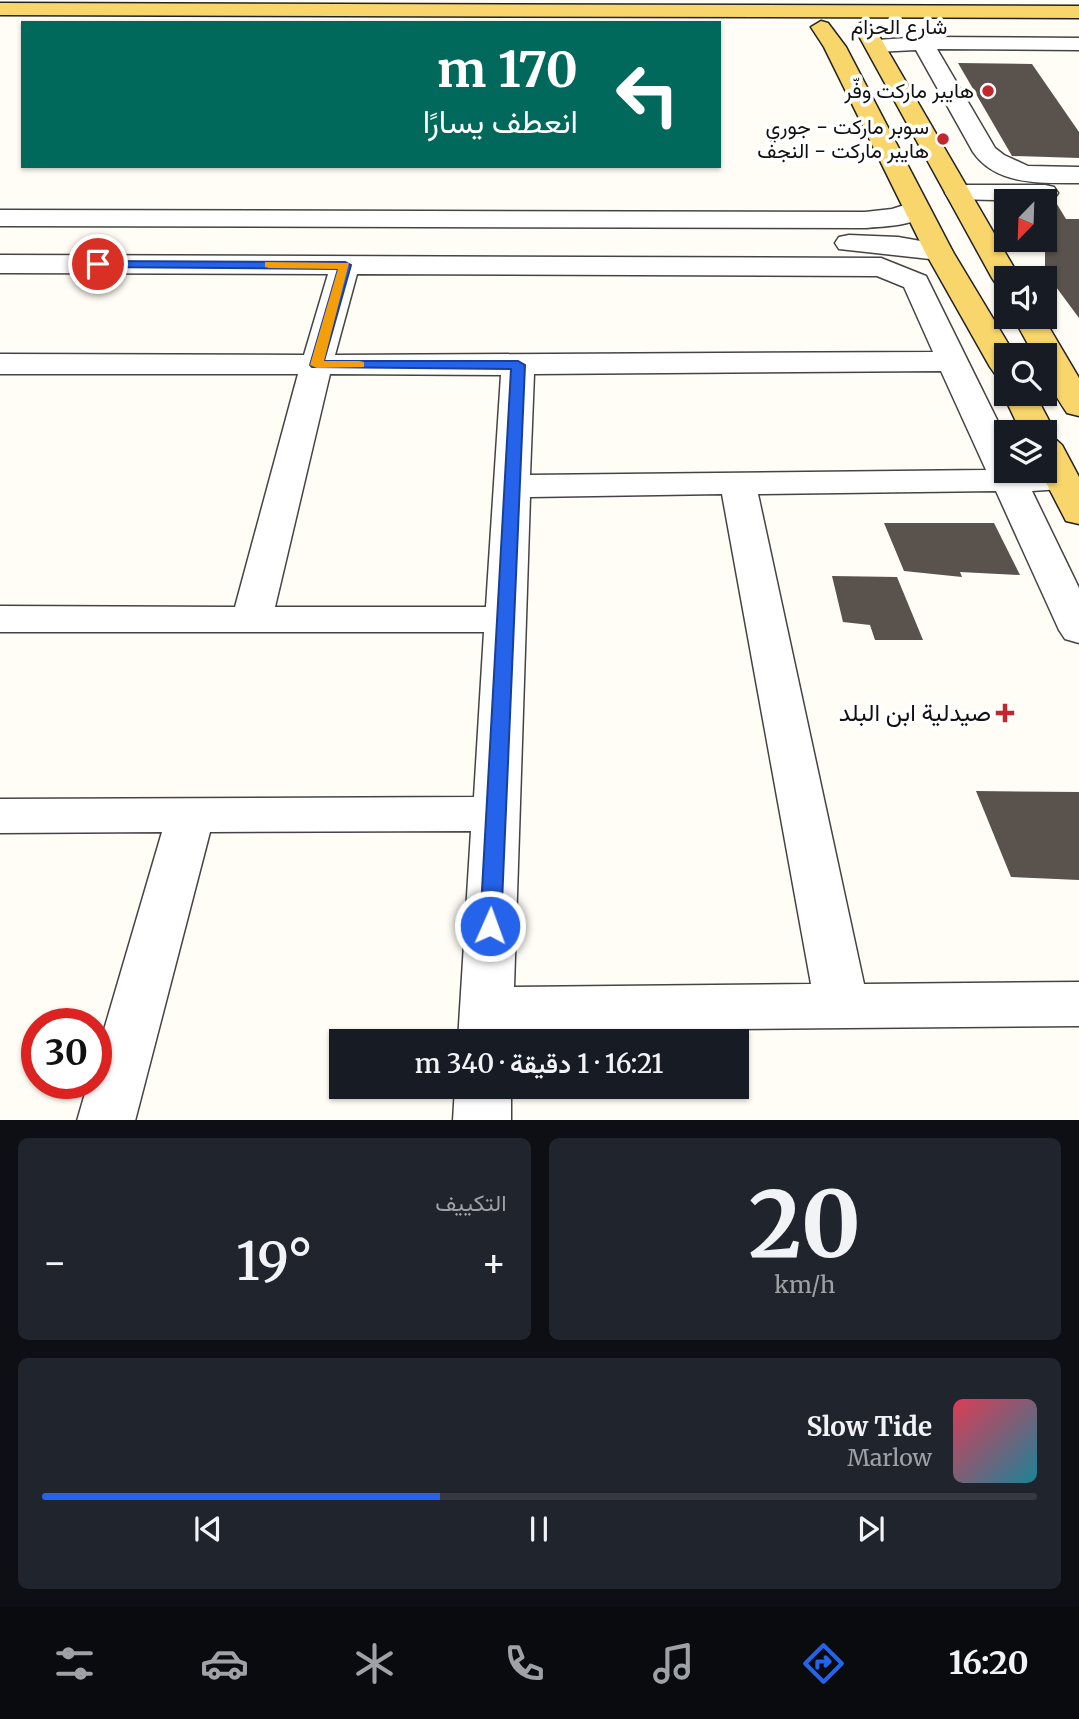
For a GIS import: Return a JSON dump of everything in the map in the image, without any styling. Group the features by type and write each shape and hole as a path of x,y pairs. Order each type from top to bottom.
{"main road":[{"name":"شارع الحزام","path":"0,9 201,5 276,16 344,16 385,5 1079,12"},
{"path":"0,23 21,23"},
{"name":"شارع الحزام","path":"721,27 828,37 1079,28"},
{"path":"870,36 999,266"},
{"path":"828,37 939,252 994,346"},
{"path":"1035,329 1079,406"},
{"path":"1057,470 1079,513"}],"street":[{"path":"870,36 928,49 1023,54"},
{"path":"928,49 1079,44"},
{"path":"928,49 985,152 998,166 1013,172"},
{"path":"952,182 1013,172 1079,175"},
{"path":"952,182 1079,193"},
{"path":"0,202 53,210 548,232 881,267 916,282 994,449"},
{"path":"0,264 105,253 548,232 837,222 881,219 917,209"},
{"path":"0,218 53,210"},
{"path":"0,242 105,253 345,265 548,232 837,222 884,244 939,252"},
{"path":"252,619 345,265"},
{"path":"0,364 518,365 953,361"},
{"path":"518,365 486,1025 842,1006 1079,1004"},
{"path":"1057,480 1062,480"},
{"path":"512,486 994,481"},
{"path":"738,483 842,1006"},
{"path":"1010,483 1079,630"},
{"path":"0,619 505,620"},
{"path":"0,816 495,814"},
{"path":"106,1120 191,815"},
{"path":"482,1120 483,1099"}],"building":[{"path":"958,63 1032,64 1079,132 1079,158 1012,156"},
{"path":"1057,204 1066,219 1079,219 1079,318 1057,288 1057,266 1045,266 1045,252 1057,252"},
{"path":"884,523 994,523 1020,575 960,572 962,577 904,571"},
{"path":"832,576 897,577 923,640 875,640 870,625 843,622"},
{"path":"976,791 1079,792 1079,880 1011,877"}],"slow traffic":[{"path":"269,265 345,265 317,365 359,365"}],"place":[{"name":"هايبر ماركت وفّر","path":"988,91"},
{"name":"سوبر ماركت - جوري هايبر ماركت - النجف","path":"943,139"},
{"name":"صيدلية ابن البلد","path":"1005,713"}],"route":[{"path":"98,264 345,265 317,365 518,365 490,926"}]}
